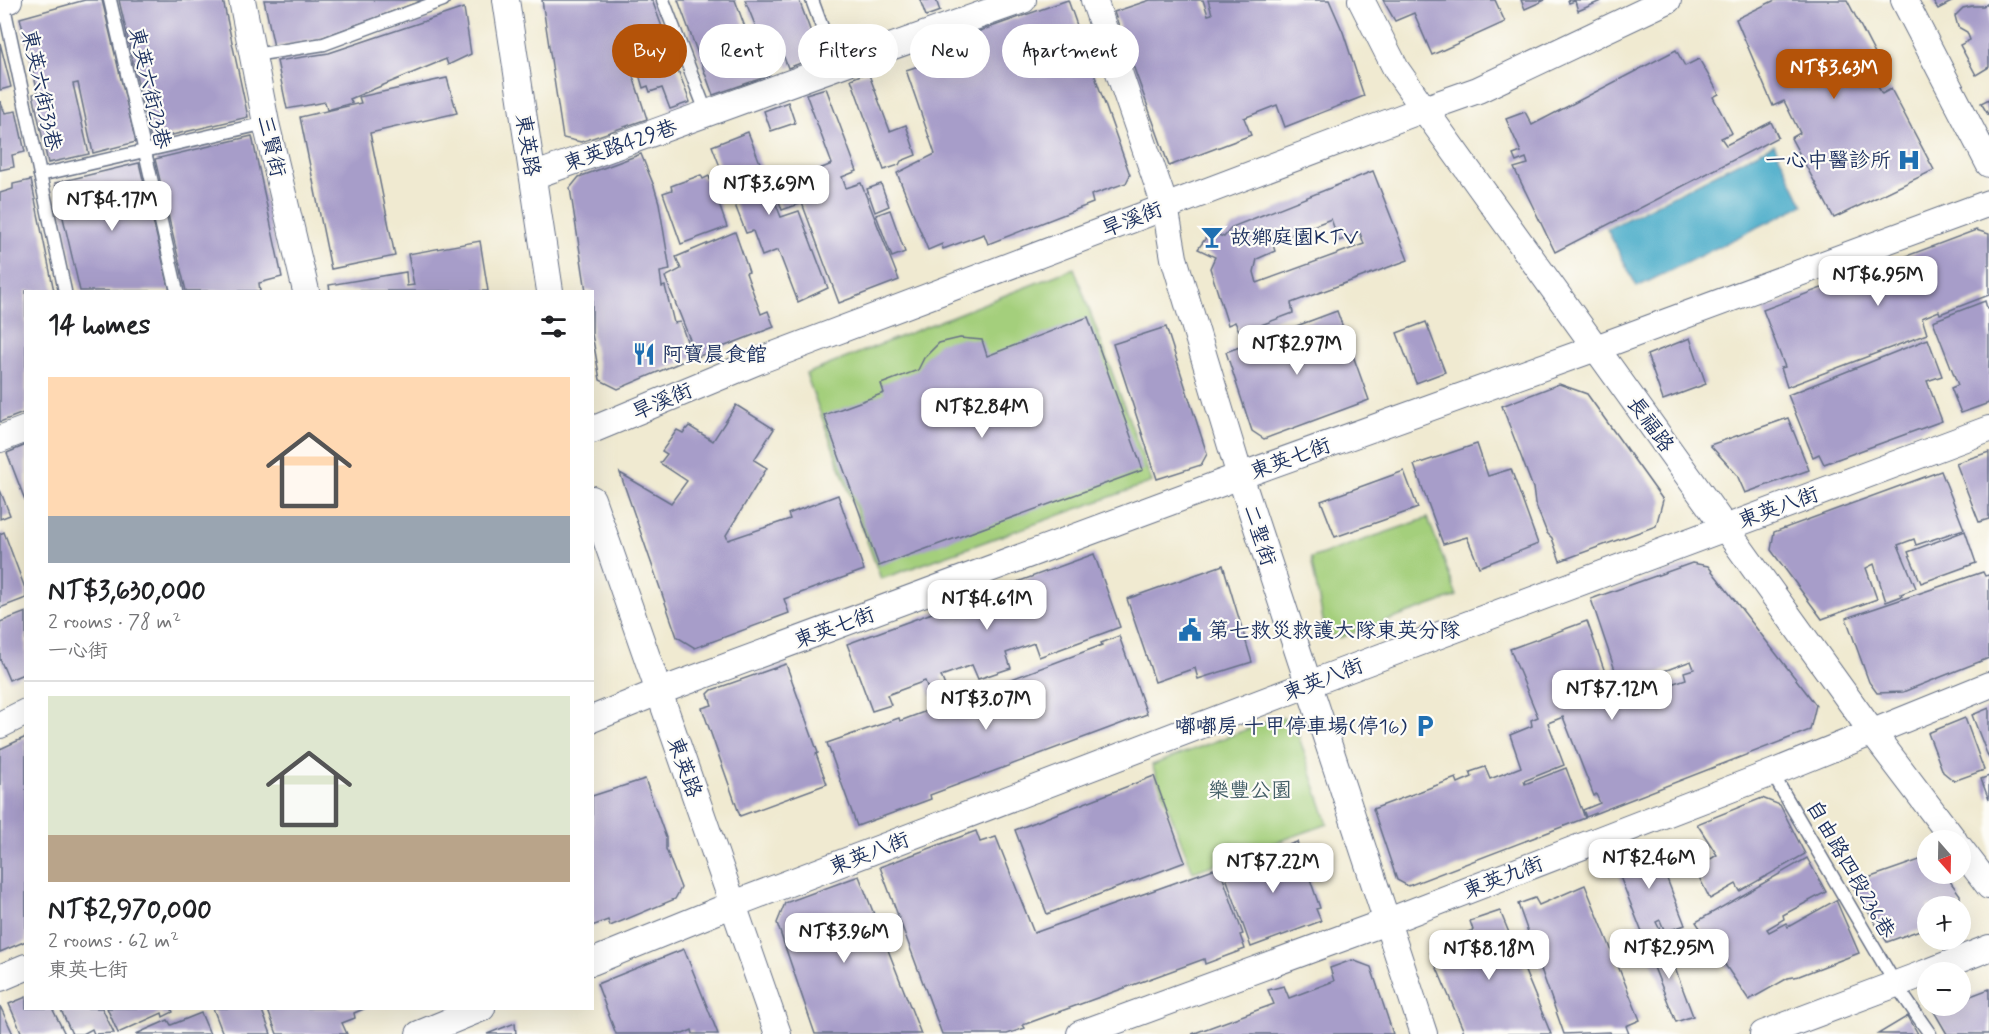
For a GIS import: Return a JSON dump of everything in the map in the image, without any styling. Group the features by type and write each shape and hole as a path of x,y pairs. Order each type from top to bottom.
{"street":[{"name":"三賢街","path":"242,0 266,123 306,290"},
{"name":"東英路","path":"506,0 550,290"},
{"name":"東英路429巷","path":"898,44 1023,0"},
{"name":"二聖街","path":"1094,0 1165,206 1174,258 1240,476 1424,1034"},
{"name":"長福路","path":"1361,0 1396,69 1424,109 1872,732 1946,830"},
{"name":"旱溪街","path":"594,429 758,361 1478,90 1668,0"},
{"path":"1904,0 1989,164"},
{"name":"東英路429巷","path":"532,176 803,78"},
{"name":"東英七街","path":"594,718 658,692 1240,476 1989,203"},
{"name":"東英八街","path":"594,961 734,904 1309,684 1989,429"},
{"path":"0,439 24,430"},
{"name":"東英路","path":"594,506 778,1034"},
{"name":"東英九街","path":"1080,1034 1386,922 1772,773 1989,685"},
{"path":"0,724 24,713"},
{"path":"1971,863 1989,886"},
{"path":"1953,962 1989,948"},
{"path":"0,978 24,967"},
{"path":"1763,1034 1917,976"},
{"path":"424,1027 476,1010"}],"lane":[{"name":"東英六街23巷","path":"110,0 177,290"},
{"path":"254,55 324,44 443,0"},
{"path":"663,0 707,114"},
{"path":"812,0 821,24"},
{"name":"東英六街33巷","path":"4,1 65,290"},
{"path":"40,175 266,123"},
{"name":"自由路四段236巷","path":"1772,773 1896,985 1930,1034"}],"green space":[{"path":"1074,268 1152,482 881,579 806,374"},
{"path":"1428,518 1457,596 1339,638 1325,631 1311,558"},
{"name":"樂豐公園","path":"1280,717 1294,722 1328,824 1193,872 1152,765"}],"water":[{"path":"1774,144 1803,205 1637,287 1607,229"}],"building":[{"path":"85,0 102,0 136,142 93,153 78,83 73,84 89,154 48,163 33,94 38,93 20,18"},
{"path":"119,0 223,0 248,117 151,140"},
{"path":"264,0 424,0 318,39 274,47"},
{"path":"542,0 652,0 661,24 612,24 612,78 634,78 647,119 581,142 563,138"},
{"path":"678,0 735,0 744,24 699,24 699,57"},
{"path":"745,0 799,0 808,24 798,24 798,64 788,68 786,63 786,24 755,24"},
{"path":"920,0 936,0 940,11 926,16"},
{"path":"1068,0 1077,24 1002,24 1002,78 1096,78 1130,175 1126,183 1091,195 1093,203 988,244 984,234 943,249 942,244 928,250 897,173 935,154 906,70 910,69 910,78 990,78 990,27"},
{"path":"1150,0 1203,0 1208,15 1212,14 1208,0 1329,0 1343,32 1364,96 1285,127 1277,105 1244,118 1251,135 1169,166 1138,78 1139,24 1118,24 1114,12"},
{"path":"1383,0 1495,0 1505,22 1432,55 1414,13 1395,21"},
{"path":"1521,0 1545,0 1525,9"},
{"path":"1568,0 1603,0 1578,11 1575,1 1569,3"},
{"path":"1775,0 1847,0 1876,56 1865,61 1882,94 1891,89 1934,170 1834,218 1791,138 1800,133 1784,101 1773,106 1736,19"},
{"path":"1932,0 1955,0 1938,9"},
{"path":"1989,3 1989,67 1976,75 1960,45 1970,40 1967,32 1958,27 1955,16 1963,8 1983,6"},
{"path":"464,8 471,54 448,65 446,59 350,99 352,103 327,110 325,102 287,109 277,61 329,53"},
{"path":"0,43 11,87 0,90"},
{"path":"1676,50 1685,66 1699,59 1719,94 1713,97 1732,133 1721,138 1726,145 1771,122 1778,137 1555,252 1514,168 1528,164 1526,158 1516,162 1513,155 1521,152 1506,119 1525,112 1532,125"},
{"path":"447,78 457,113 370,133 395,256 331,269 300,117 361,103 359,97"},
{"path":"640,78 681,78 690,102 670,109 662,88 650,92 648,86 643,88"},
{"path":"707,78 762,78 713,95"},
{"path":"870,78 890,131 906,125 916,155 901,161 899,165 884,170 851,79"},
{"path":"826,88 857,171 842,177 846,188 861,183 899,280 839,303 802,203 782,210 774,187 832,164 806,94"},
{"path":"1989,99 1989,116 1981,103"},
{"path":"0,101 5,113 16,111 25,152 12,155 14,167 0,170"},
{"path":"788,102 795,123 771,131 764,111"},
{"path":"748,132 781,217 799,211 828,288 798,302 778,250 762,256 753,231 746,233 712,146"},
{"path":"252,136 282,277 259,283 260,290 186,290 155,159"},
{"path":"641,154 659,203 670,270 660,272 662,287 665,286 674,323 680,322 693,357 618,389 600,380 594,346 594,290 586,290 570,188 579,177"},
{"path":"139,163 170,290 80,290 55,183"},
{"path":"1373,171 1408,260 1291,303 1293,313 1240,333 1235,322 1228,325 1210,268 1215,257 1198,249 1210,232 1224,237 1232,227","holes":["1331,219 1339,241 1360,233 1364,244 1257,283 1254,272 1257,259 1275,251 1272,242"]},
{"path":"701,175 703,179 709,176 727,227 681,244 663,193 672,190 671,186"},
{"path":"31,180 54,290 24,290 24,413 0,422 0,193 13,189 13,184"},
{"path":"881,184 889,206 875,212 867,189"},
{"path":"890,210 905,252 892,257 876,215"},
{"path":"1976,230 1989,234 1989,295 1940,314 1939,311 1922,318 1927,334 1787,387 1781,368 1785,367 1763,310"},
{"path":"735,232 749,272 746,273 761,314 768,311 774,327 697,357 665,277 681,269 676,257"},
{"path":"480,241 488,290 330,290 329,285 406,272 407,286 414,285 408,254"},
{"path":"1985,301 1987,308 1989,307 1989,403 1961,413 1951,388 1958,385 1933,321"},
{"path":"1337,311 1369,400 1264,439 1252,431 1226,352"},
{"path":"1088,317 1143,470 879,566 824,415 884,393 881,384 918,370 924,358 939,343 960,338 982,340 987,356"},
{"path":"1426,322 1445,372 1416,383 1397,333"},
{"path":"1166,327 1207,454 1201,465 1157,479 1113,344"},
{"path":"1690,338 1706,384 1663,400 1647,355"},
{"path":"1928,339 1942,376 1927,381 1942,421 1824,464 1819,454 1813,457 1788,395"},
{"path":"1559,384 1587,394 1663,500 1656,526 1560,561 1535,503 1533,488 1502,406"},
{"path":"736,405 774,429 754,460 767,468 726,535 728,540 790,519 788,514 838,495 864,570 784,599 789,613 695,648 677,637 620,473 671,503 687,481 660,463 667,454 662,451 677,430 683,433 689,426 713,441"},
{"path":"1788,418 1809,470 1745,493 1737,475 1710,445"},
{"path":"1477,444 1488,476 1511,469 1538,544 1479,567 1467,537 1443,544 1414,465"},
{"path":"24,446 24,497 7,453"},
{"path":"1989,452 1989,519 1979,522 1956,463"},
{"path":"1404,471 1418,508 1335,537 1321,501"},
{"path":"1941,471 1964,529 1916,545 1914,539 1898,545 1916,588 1886,602 1874,564 1866,568 1877,599 1822,619 1771,550 1774,532"},
{"path":"0,490 10,515 0,519"},
{"path":"1965,531 1976,563 1921,583 1908,552"},
{"path":"4,532 24,586 24,599 0,608 0,534"},
{"path":"1094,554 1120,627 1039,657 1034,643 1006,653 1011,668 978,679 972,665 941,676 947,691 931,696 925,681 887,695 891,705 872,711 847,644"},
{"path":"1692,563 1708,566 1816,705 1810,730 1586,817 1583,810 1600,803 1596,794 1594,796 1563,717 1548,723 1564,765 1524,781 1525,784 1566,768 1585,818 1408,886 1397,880 1373,809 1456,778 1458,783 1472,777 1470,772 1485,767 1490,779 1521,767 1510,735 1532,726 1531,720 1538,717 1510,649 1587,621 1614,698 1609,699 1611,704 1686,679 1684,672 1694,669 1691,661 1656,674 1658,681 1628,691 1625,684 1620,685 1591,599"},
{"name":"第七救災救護大隊東英分隊","path":"1223,565 1252,662 1198,679 1195,668 1155,682 1127,599"},
{"path":"1983,572 1985,576 1989,575 1989,658 1903,692 1877,693 1869,682 1846,618"},
{"path":"24,613 24,674 9,680 0,659 0,622"},
{"path":"1119,636 1147,714 930,795 931,799 857,826 827,743 899,718 900,721 1102,645 1101,643"},
{"path":"786,664 827,784 740,816 702,708 712,705 708,694 712,690"},
{"path":"1989,708 1989,759 1972,715"},
{"path":"1965,718 1984,770 1954,781 1943,772 1928,733"},
{"path":"24,738 24,942 0,952 0,749"},
{"path":"1154,776 1185,862 1047,914 1015,830"},
{"path":"1989,776 1989,800 1981,779"},
{"path":"645,779 666,838 666,849 681,888 675,899 610,926 608,920 594,925 594,795"},
{"path":"1762,798 1780,805 1805,854 1740,891 1736,884 1710,899 1695,869 1717,855 1697,824"},
{"path":"976,831 980,842 996,837 1034,933 1219,867 1243,934 1240,935 1245,949 1205,964 1204,959 1023,1025 1025,1028 1007,1034 942,1034 880,867"},
{"path":"1297,842 1320,908 1316,909 1321,921 1251,947 1223,869"},
{"path":"1653,843 1685,925 1665,932 1660,920 1656,922 1660,930 1643,935 1613,859"},
{"path":"1807,858 1826,892 1783,915 1784,919 1767,929 1769,932 1786,923 1788,927 1836,900 1859,953 1788,978 1749,1000 1696,922"},
{"path":"1917,861 1917,884 1952,884 1960,896 1917,896 1917,931 1887,942 1851,884"},
{"path":"859,876 921,1034 815,1034 777,923 785,903"},
{"path":"1585,885 1640,1020 1626,1026 1629,1034 1611,1034 1610,1032 1564,1034 1518,904 1535,898 1539,905"},
{"path":"1500,911 1551,1034 1465,1034 1430,952 1436,945 1473,930 1470,921"},
{"path":"1664,939 1693,1016 1676,1022 1645,945"},
{"path":"684,949 718,1034 693,1034 692,1030 683,1034 616,1034 597,984"},
{"path":"1352,960 1371,967 1393,1034 1192,1034 1274,1004 1268,990 1284,986 1289,998 1334,981 1330,968"},
{"path":"1989,989 1989,1034 1947,1034 1936,1016 1971,1016 1971,996"},
{"path":"24,998 24,1010 53,1010 65,1034 22,1034 9,1004"},
{"path":"0,1006 13,1034 0,1034"},
{"path":"61,1010 103,1010 114,1033 94,1034 92,1029 83,1034 72,1034"},
{"path":"108,1010 172,1010 173,1012 163,1017 162,1013 118,1033"},
{"path":"214,1010 262,1010 271,1034 223,1034"},
{"path":"268,1010 361,1010 354,1013 355,1018 342,1023 347,1034 277,1034"},
{"path":"201,1013 210,1034 136,1034 168,1020 171,1025"},
{"path":"1908,1016 1918,1034 1878,1034"},
{"path":"515,1023 516,1034 487,1034"}],"place":[{"name":"一心中醫診所","path":"1909,160"},
{"name":"故鄉庭園KTV","path":"1212,237"},
{"name":"阿寶晨食館","path":"644,354"},
{"name":"第七救災救護大隊東英分隊","path":"1190,630"},
{"name":"嘟嘟房 十甲停車場(停16)","path":"1425,726"}]}
